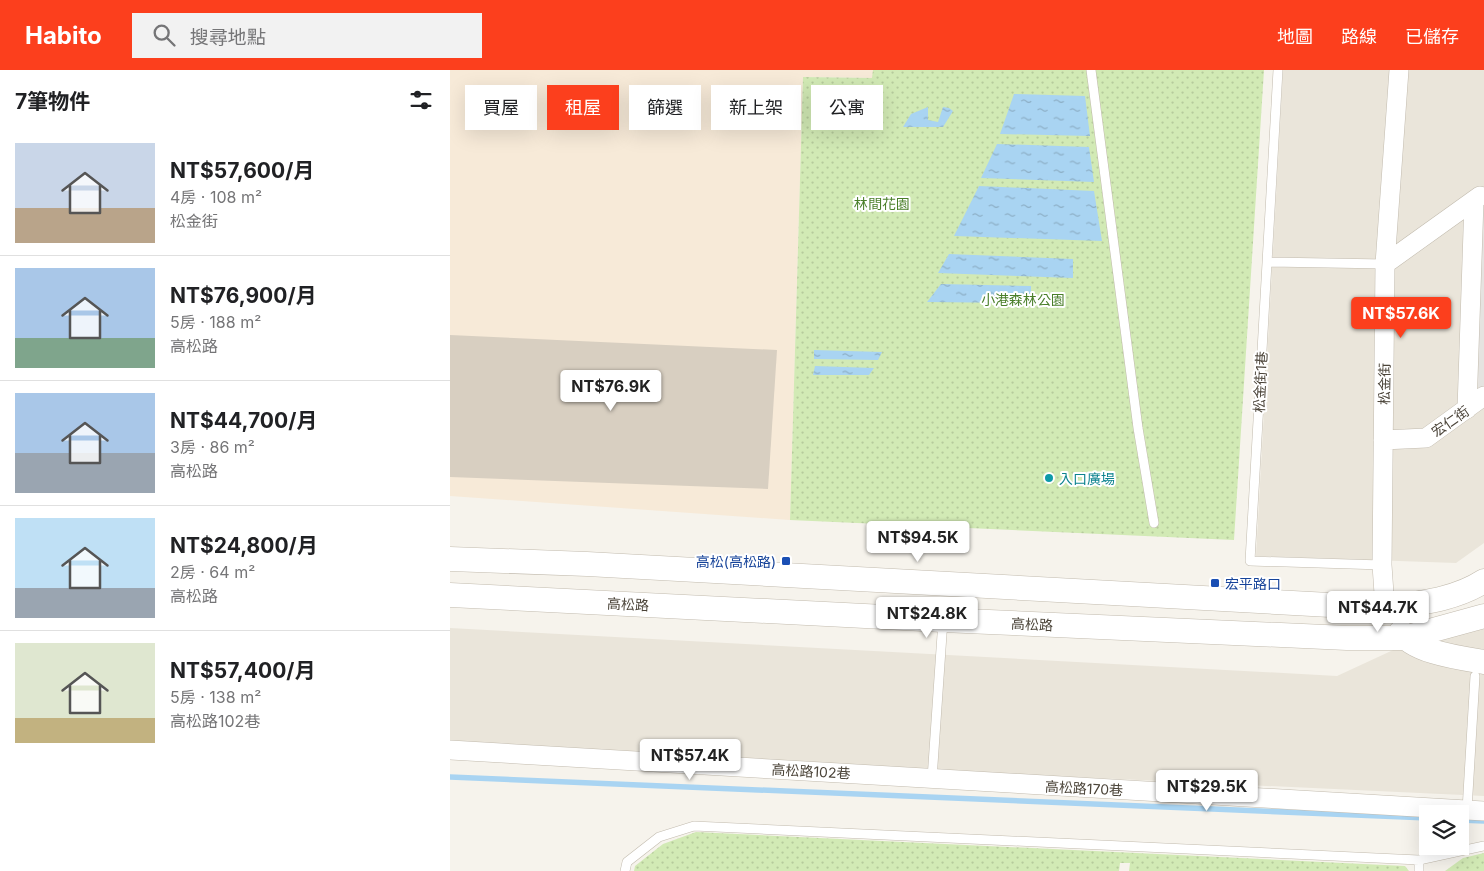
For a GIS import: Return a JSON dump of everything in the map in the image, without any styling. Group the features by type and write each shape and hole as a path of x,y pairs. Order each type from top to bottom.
{"street":[{"name":"松金街","path":"1385,608 1382,565 1385,264 1399,70"},
{"path":"1385,264 1479,197"},
{"path":"1467,409 1479,197"},
{"name":"宏仁街","path":"1383,440 1426,438 1484,396"},
{"path":"450,559 597,565 1385,608 1430,601 1472,589 1484,581"},
{"name":"高松路","path":"450,595 943,620 1347,638 1404,638"},
{"path":"1385,608 1404,638 1422,648 1480,669"},
{"path":"1404,638 1484,616"},
{"name":"高松路102巷","path":"450,750 932,779"},
{"name":"高松路170巷","path":"932,779 1475,811"}],"lane":[{"path":"1091,70 1138,428 1154,523"},
{"name":"松金街1巷","path":"1278,70 1250,561 1382,565"},
{"path":"1267,262 1385,264"},
{"path":"932,779 943,620"},
{"path":"1475,811 1480,669"},
{"path":"625,871 627,862 659,837 694,826 1419,860 1484,846"},
{"path":"1419,860 1419,871"}],"shaded area":[{"path":"450,70 873,70 873,78 803,77 790,520 450,496"},
{"path":"1283,70 1484,70 1484,543 1456,563 1256,556"},
{"path":"1484,199 1484,388 1478,393 1480,202"},
{"path":"1484,608 1484,796 450,748 450,628 1337,676"}],"green space":[{"name":"小港森林公園","path":"873,70 1264,70 1234,540 790,520 803,77 872,78"},
{"path":"696,832 1405,866 1409,871 1129,871 1130,863 1120,863 1119,871 634,871 635,866 663,844"},
{"path":"1484,853 1484,871 1445,871 1463,858"}],"water":[{"path":"1014,94 1085,96 1090,136 1000,134"},
{"path":"928,107 928,120 938,122 943,107 953,111 943,127 903,127 911,114"},
{"path":"997,144 1089,147 1094,182 981,178"},
{"path":"979,186 1094,191 1102,241 954,236"},
{"path":"949,254 1073,259 1073,278 938,273"},
{"path":"941,284 1031,286 1031,303 927,302"},
{"path":"814,350 882,352 878,360 814,359"},
{"path":"815,366 874,368 869,375 813,375"}],"building":[{"path":"450,335 777,350 768,489 450,477"}],"waterway":[{"path":"450,777 1419,818"},
{"path":"1469,820 1484,821"}],"place":[{"name":"入口廣場","path":"1049,478"},
{"name":"高松(高松路)","path":"786,561"},
{"name":"宏平路口","path":"1215,583"}],"park label":[{"name":"林間花園","path":"882,203"}]}
